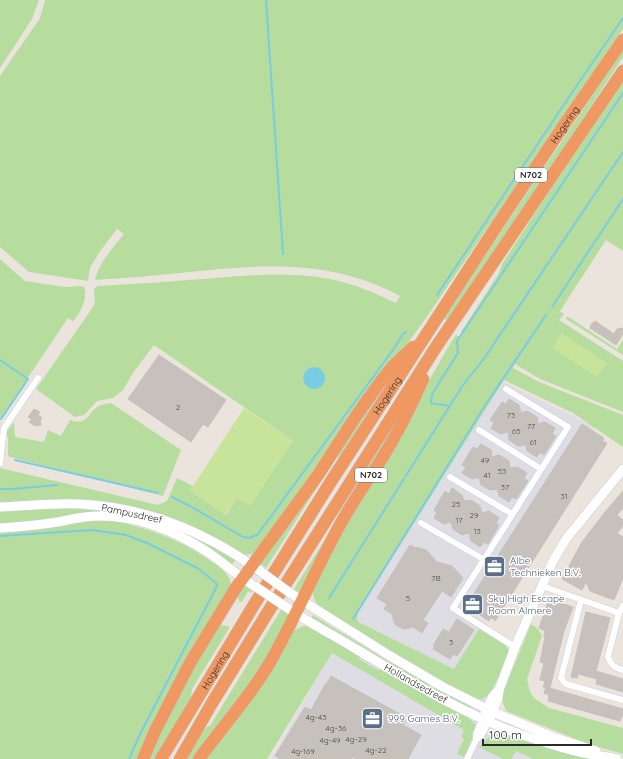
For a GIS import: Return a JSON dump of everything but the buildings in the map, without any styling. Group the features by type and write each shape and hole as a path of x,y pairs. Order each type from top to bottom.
{"highway":[{"name":"Hogering","path":"162,759 248,615 330,483 564,125 623,40"},
{"name":"Hogering","path":"180,759 212,703 436,347 623,71"},
{"name":"N702","path":"143,759 155,731 190,663 235,589 318,475 356,416 393,366 427,334"},
{"name":"N702","path":"199,759 268,665 296,614 345,515 382,458 412,404 436,347"}],"main road":[{"path":"486,720 490,710 498,698 499,690 516,647 553,561 566,539 623,469"},
{"name":"Pampusdreef","path":"0,507 80,504 102,506 147,514 214,541 264,574"},
{"name":"Pampusdreef","path":"0,528 37,525 84,517 106,516 127,519 154,526 182,538 210,554 242,579 256,587"},
{"name":"Hollandsedreef","path":"264,574 302,601 443,687 490,710 553,737 614,758"},
{"name":"Hollandsedreef","path":"256,587 296,614 407,679 486,720 514,732 553,745 584,753 614,758"}],"street":[{"path":"0,464 4,428 38,378"},
{"path":"506,389 568,426 453,608 516,647"},
{"path":"479,430 541,469"},
{"path":"450,477 512,514"},
{"path":"421,523 483,559"},
{"path":"542,586 620,613"},
{"path":"581,600 561,678 566,684 623,700"},
{"path":"623,606 608,657 610,663 623,670"},
{"path":"467,759 476,740 476,734 486,720"}],"shaded area":[{"path":"496,378 595,427 477,617 488,624 492,734 586,759 271,759 381,566"}],"green space":[{"path":"0,0 39,0 32,19 0,68"},
{"path":"45,0 623,0 623,29 426,318 256,552 247,555 241,554 134,509 0,505 0,468 158,505 167,501 177,478 193,486 190,491 226,515 237,498 293,441 154,345 133,373 123,390 113,398 97,401 84,415 75,417 36,389 95,304 94,289 97,286 243,276 297,275 343,282 370,291 396,303 400,296 373,283 346,275 319,269 292,267 265,266 95,280 103,261 124,234 117,229 98,254 90,268 88,281 29,272 0,247 0,76 40,18","holes":["312,367 320,369 324,375 324,381 316,389 309,388 303,381 306,371"]},
{"path":"623,50 623,57 450,322 443,318"},
{"path":"623,81 623,251 606,240 560,311 564,314 559,320 623,361 623,412 540,379 515,364 513,368 539,382 623,415 623,447 573,413 504,380 357,614 357,620 360,623 454,669 479,629 505,645 508,649 509,656 490,694 482,699 475,699 403,661 395,653 319,606 315,601 313,592 314,587 321,568 450,344 456,335 461,338 463,334 461,332 499,273 502,264 579,145"},
{"path":"0,259 25,281 65,287 81,286 84,287 85,296 79,314 73,321 68,318 0,419"},
{"path":"567,316 617,349 623,340 623,355 566,319"},
{"path":"562,333 607,363 597,377 552,348"},
{"path":"396,369 339,458 337,456 266,568 259,563 340,445"},
{"path":"409,402 303,595 294,589 352,496 351,495 362,474"},
{"path":"111,403 181,450 163,496 10,457 8,455 8,438 6,433 14,422 15,437 44,442 48,430 61,436 70,420 80,422 83,421 98,407 103,404"},
{"path":"244,408 293,441 250,506 237,498 225,515 190,491"},
{"path":"89,507 169,524 237,558 231,566 165,527 71,516 0,525 0,510"},
{"path":"102,518 158,533 184,545 223,570 228,576 231,584 141,759 0,759 0,530"},
{"path":"241,584 254,589 251,593 248,591 242,602 239,601 236,592"},
{"path":"282,608 292,615 252,681 194,759 186,759 203,731 210,726"},
{"path":"313,615 389,662 404,667 473,705 471,708 430,687 310,620"},
{"path":"531,624 538,629 542,636 527,679 530,692 534,698 549,708 623,728 623,754 588,744 506,711 502,695"},
{"path":"223,625 230,627 192,689 191,697 154,759 146,759 215,626"},
{"path":"303,626 307,626 343,644 360,657 359,659 379,671 380,669 388,671 468,717 475,724 472,737 464,757 457,754 464,739 461,737 464,730 332,653 267,759 202,759 293,631"},
{"path":"498,732 596,759 533,759 516,751 511,759 503,759 479,747 492,734"}],"water":[{"path":"314,367 322,370 325,378 322,386 314,389 306,386 303,378 306,370"}],"waterway":[{"path":"266,0 283,254"},
{"path":"437,295 623,18"},
{"path":"449,406 431,403 432,394 458,353 457,341 623,93"},
{"path":"329,598 463,385 483,360 623,152"},
{"path":"552,307 623,199"},
{"path":"353,619 486,404 546,315"},
{"path":"172,497 243,537 250,538 258,534 395,347 402,335 406,332"},
{"path":"0,360 28,379 1,419"},
{"path":"15,460 158,493"},
{"path":"0,489 57,485"},
{"path":"0,536 92,530 126,535 147,543 199,569 216,583 217,586 139,736 129,759"}],"place":[{"name":"Albe Technieken B.V.","path":"495,566"},
{"name":"Sky High Escape Room Almere","path":"473,604"},
{"name":"999 Games B.V.","path":"372,718"}]}
